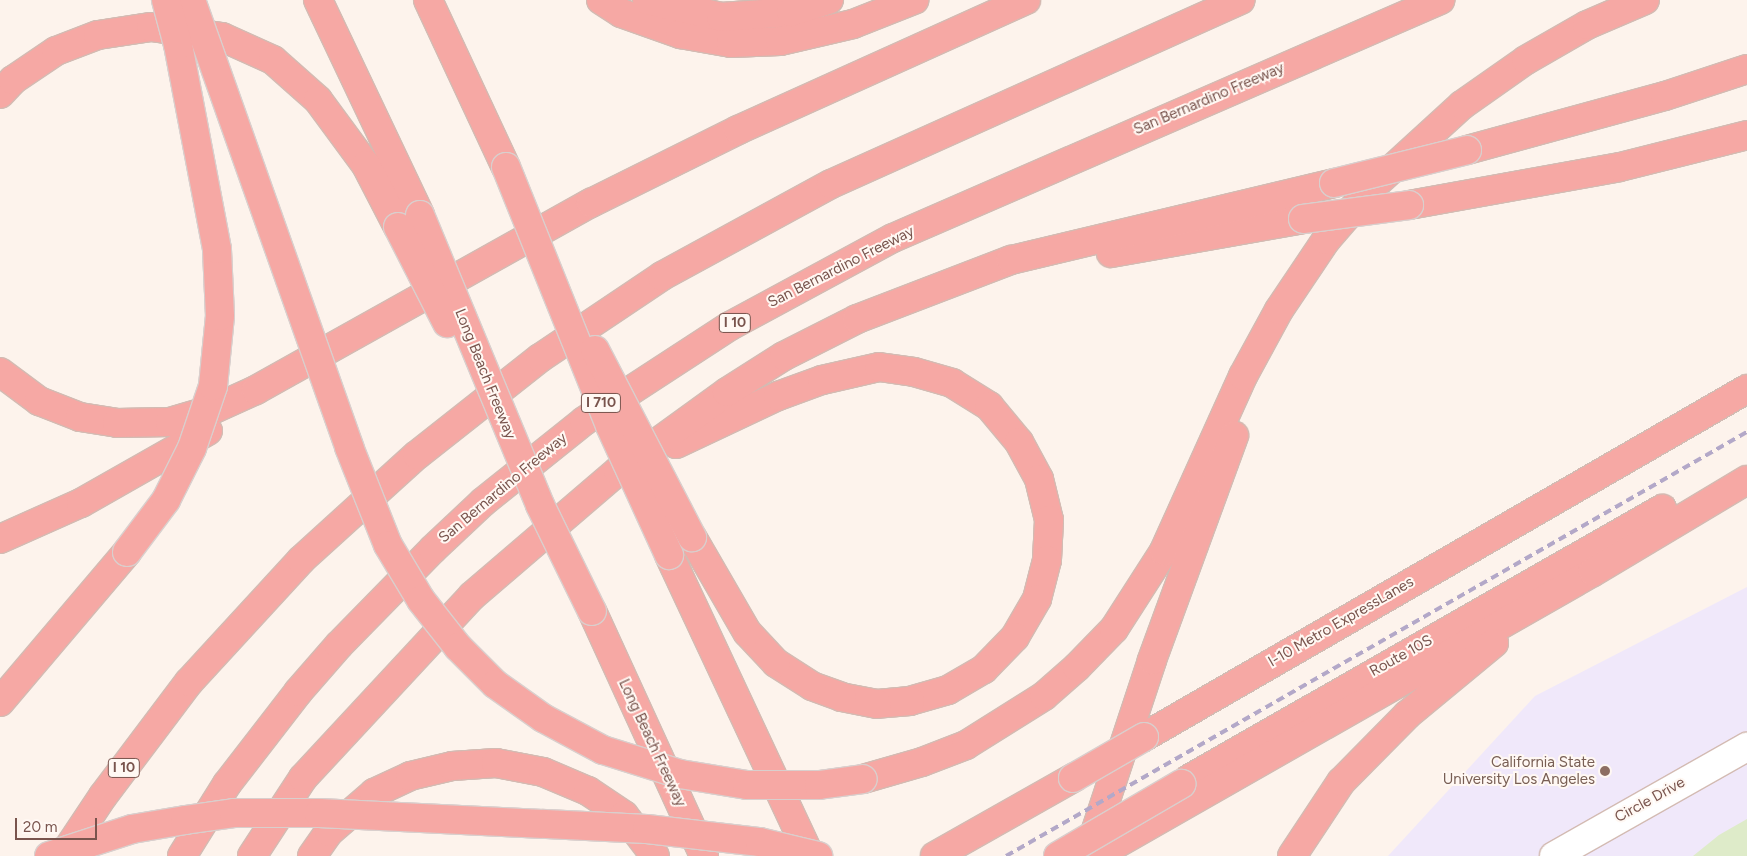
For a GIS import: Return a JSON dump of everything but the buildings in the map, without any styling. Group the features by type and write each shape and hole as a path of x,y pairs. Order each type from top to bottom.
{"highway":[{"path":"0,702 127,552 166,500 192,448 213,386 220,316 217,249 178,45 166,0"},
{"path":"191,0 349,447 388,545 421,600 458,647 495,684 535,712 603,750 680,774 747,785 819,785 863,779 957,748 1006,722 1044,696 1114,629 1164,551 1257,351 1279,310 1326,240 1371,188 1462,105 1526,60 1587,25 1646,0"},
{"name":"Long Beach Freeway","path":"318,0 409,221 704,856"},
{"name":"I 710","path":"428,0 506,167 610,426 810,856"},
{"path":"601,0 621,12 680,34 731,43 780,40 853,24 914,0"},
{"path":"647,0 722,17 791,12 829,0"},
{"path":"0,372 39,401 80,417 117,423 170,422 214,409 256,390 591,203 738,130 1026,0"},
{"name":"I 10","path":"62,856 189,682 300,560 417,456 540,358 662,276 831,184 1241,0"},
{"name":"San Bernardino Freeway","path":"182,856 227,784 298,692 386,594 484,502 592,416 730,326 893,238 1440,0"},
{"path":"0,94 13,80 56,51 98,35 151,27 222,37 273,60 318,100 409,221"},
{"path":"252,856 303,778 472,596 618,471 727,392 784,356 857,320 1012,260 1467,150 1665,96 1747,69"},
{"path":"924,293 1020,270 1303,219 1409,205 1620,167 1747,135"},
{"path":"1087,856 1152,660 1258,374 1293,296 1326,240"},
{"path":"539,248 629,412 692,537 747,632 776,663 812,686 842,697 877,704 910,701 948,690 984,669 1015,637 1037,599 1047,560 1049,520 1039,479 1019,442 989,406 952,383 879,367 845,374 778,396 618,471"},
{"path":"0,539 73,507 266,398 389,317"},
{"name":"I-10 Metro ExpressLanes","path":"935,856 1747,389"},
{"name":"Route 10S","path":"1058,856 1186,791 1747,460"},
{"path":"1095,856 1186,791 1593,572 1747,480"},
{"path":"1292,856 1341,782 1407,715 1494,643 1593,572"},
{"path":"312,856 329,832 374,793 410,776 452,766 496,763 543,772 588,791 624,815 655,856"},
{"path":"49,856 132,829 185,820 234,813 318,813 647,829 760,842 818,856"}],"street":[{"name":"Circle Drive","path":"1554,856 1747,747"}],"shaded area":[{"name":"California State University Los Angeles","path":"1747,587 1747,856 1388,856 1535,696"}],"green space":[{"path":"1747,819 1747,856 1693,856 1719,835"}],"railway":[{"path":"1006,856 1747,432"}],"place":[{"name":"California State University Los Angeles","path":"1605,771"}]}
